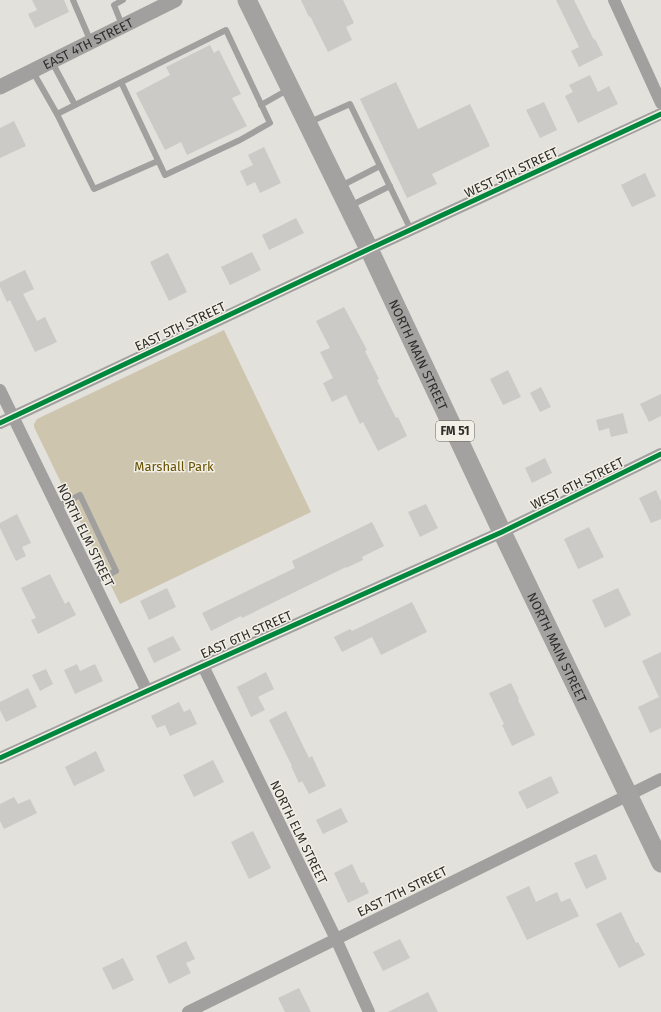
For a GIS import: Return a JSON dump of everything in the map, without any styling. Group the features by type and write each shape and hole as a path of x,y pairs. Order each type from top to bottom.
{"main road":[{"name":"NORTH MAIN STREET","path":"246,0 369,249 502,532 661,863"}],"street":[{"name":"EAST 4TH STREET","path":"0,87 175,0"},
{"path":"614,0 661,103"},
{"name":"WEST 5TH STREET","path":"369,249 661,114"},
{"name":"EAST 5TH STREET","path":"0,423 369,249"},
{"name":"NORTH ELM STREET","path":"0,390 147,691"},
{"name":"WEST 6TH STREET","path":"502,532 661,454"},
{"name":"EAST 6TH STREET","path":"0,758 502,532"},
{"name":"NORTH ELM STREET","path":"203,666 336,939 369,1012"},
{"name":"EAST 7TH STREET","path":"188,1012 661,779"}],"lane":[{"path":"72,0 91,42"},
{"path":"122,26 114,4 123,0"},
{"path":"57,114 121,82 226,30 270,123 240,140 165,175 121,82"},
{"path":"52,61 75,105"},
{"path":"33,71 57,114 94,189 158,160"},
{"path":"261,105 290,89"},
{"path":"307,123 350,104 412,230"},
{"path":"339,187 380,166"},
{"path":"348,206 390,186"},
{"path":"57,506 80,495 113,564 116,571 93,582"}],"green space":[{"name":"Marshall Park","path":"224,330 311,512 120,604 34,427 34,424 37,419"}],"building":[{"path":"32,0 64,0 69,12 35,28 28,14 37,10"},
{"path":"301,0 343,0 354,23 346,27 352,40 328,52"},
{"path":"556,0 574,0 603,55 579,67 571,51 579,47"},
{"path":"210,45 214,53 219,50 241,94 232,98 247,126 187,155 181,142 165,150 136,93 170,75 166,67"},
{"path":"590,75 598,92 609,86 618,104 578,123 565,96 573,92 569,85"},
{"path":"396,82 418,129 470,104 490,146 432,174 437,184 407,198 360,99"},
{"path":"544,102 557,130 540,138 526,110"},
{"path":"14,121 26,146 0,158 0,128"},
{"path":"264,147 281,183 260,193 255,182 247,186 240,171 253,165 248,155"},
{"path":"645,173 656,196 632,207 621,185"},
{"path":"296,218 304,233 269,250 262,235"},
{"path":"252,252 261,270 230,285 221,267"},
{"path":"168,253 187,292 169,301 150,262"},
{"path":"25,270 34,289 23,294 37,321 45,317 57,342 35,352 10,300 7,302 0,287 0,282"},
{"path":"344,307 367,350 365,351 379,379 377,380 407,436 378,451 363,422 360,424 346,395 332,402 323,383 333,378 320,352 330,348 316,321"},
{"path":"508,370 521,397 503,405 490,379"},
{"path":"541,387 551,407 540,412 530,393"},
{"path":"661,394 661,416 649,422 640,404"},
{"path":"623,413 628,433 611,437 609,428 599,431 596,420"},
{"path":"545,458 552,473 532,483 525,468"},
{"path":"656,490 661,501 661,519 651,523 639,498"},
{"path":"426,504 438,528 420,537 408,512"},
{"path":"17,514 31,543 22,547 26,556 16,561 0,528 0,523"},
{"path":"372,522 384,546 362,557 363,560 242,618 241,616 211,631 202,613 295,568 292,561"},
{"path":"589,527 604,557 578,569 564,539"},
{"path":"50,574 65,604 69,601 76,615 38,634 31,620 36,618 21,588"},
{"path":"167,588 176,607 149,620 140,601"},
{"path":"618,588 631,615 605,628 592,600"},
{"path":"412,602 427,632 381,655 372,637 342,652 334,637 350,629 352,631"},
{"path":"173,636 181,650 154,663 147,648"},
{"path":"661,652 661,728 650,733 638,707 659,697 642,661"},
{"path":"77,664 80,671 95,664 103,681 75,694 64,670"},
{"path":"46,669 53,684 40,691 32,675"},
{"path":"266,672 274,689 258,697 265,710 251,717 237,687"},
{"path":"511,683 535,735 512,746 502,725 504,724 489,693"},
{"path":"28,688 37,707 6,722 0,710 0,702"},
{"path":"179,702 184,712 190,709 197,724 170,736 165,725 157,728 151,716"},
{"path":"286,711 309,758 312,756 326,786 309,794 302,781 299,783 269,720"},
{"path":"96,751 105,771 74,786 65,767"},
{"path":"213,760 224,782 194,797 183,775"},
{"path":"551,776 559,793 527,809 518,792"},
{"path":"14,797 18,804 30,799 37,813 4,829 0,821 0,804"},
{"path":"341,808 348,822 323,834 316,820"},
{"path":"253,831 271,868 249,879 231,842"},
{"path":"596,854 607,879 586,889 574,863"},
{"path":"352,864 361,883 364,882 369,893 348,903 334,873"},
{"path":"529,886 536,902 557,892 561,902 570,898 579,916 527,940 506,897"},
{"path":"621,912 636,943 638,942 645,955 619,968 596,924"},
{"path":"400,939 410,958 383,971 373,952"},
{"path":"186,941 195,959 186,963 191,973 169,984 156,956"},
{"path":"123,958 134,980 113,990 102,968"},
{"path":"299,988 311,1012 285,1012 278,998"},
{"path":"428,992 438,1012 388,1012"}],"cycle path":[{"path":"0,423 369,249 661,114"},
{"path":"0,758 502,532 661,454"}]}
